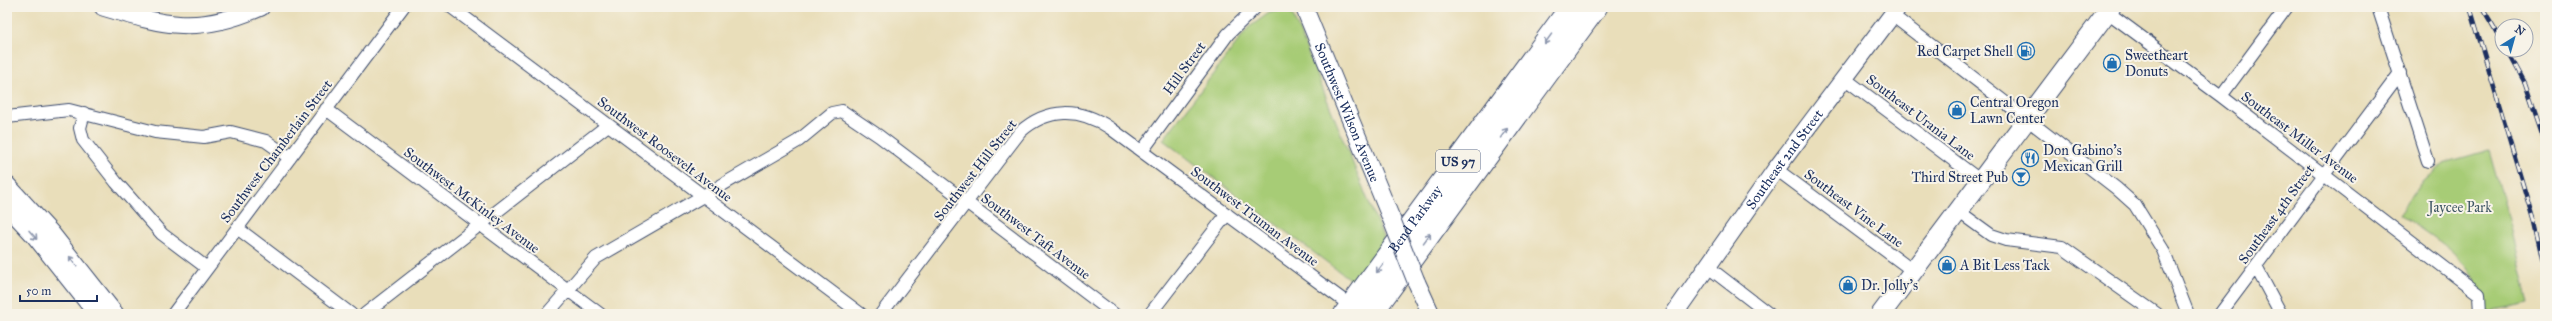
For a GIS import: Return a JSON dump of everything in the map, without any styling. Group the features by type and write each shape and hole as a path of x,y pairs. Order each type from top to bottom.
{"highway":[{"name":"Bend Parkway","path":"1348,310 1571,7"},
{"name":"Bend Parkway","path":"1371,314 1596,7"}],"main road":[{"path":"1881,314 2027,119 2107,9"}],"street":[{"path":"103,7 158,23 181,25 220,21 261,7"},
{"name":"Southwest Chamberlain Street","path":"173,314 403,7"},
{"name":"Southwest Roosevelt Avenue","path":"452,7 861,314"},
{"name":"Hill Street","path":"1142,151 1228,34 1256,7"},
{"name":"Southwest Wilson Avenue","path":"1304,7 1416,281 1431,314"},
{"path":"2221,96 2287,7"},
{"path":"2378,7 2428,162"},
{"name":"Southeast Miller Avenue","path":"2107,9 2479,294 2480,314"},
{"path":"1895,11 2135,205 2163,250 2186,313"},
{"name":"Southeast 2nd Street","path":"1674,314 1776,170 1895,11"},
{"name":"Southeast 4th Street","path":"2220,314 2400,73"},
{"name":"Southeast Urania Lane","path":"1844,78 1981,181"},
{"name":"Southwest McKinley Avenue","path":"326,108 600,314"},
{"path":"7,117 69,110 155,132 204,137 231,132 248,135 266,142 290,158"},
{"name":"Southwest Taft Avenue","path":"702,195 798,141 832,113 842,112 879,136 1114,314"},
{"name":"Southwest Hill Street","path":"880,314 967,203 1020,132 1029,125 1049,115 1068,112 1088,116 1106,125 1142,151"},
{"path":"84,113 80,128 83,140 116,182 162,234 207,268"},
{"path":"365,314 608,125"},
{"name":"Southwest Truman Avenue","path":"1142,151 1228,214 1348,310"},
{"name":"Southeast Vine Lane","path":"1776,170 1913,271"},
{"path":"7,185 51,233 115,314"},
{"path":"547,314 569,291 596,258 702,195"},
{"path":"7,206 39,242 97,314"},
{"path":"1958,210 1991,235 1998,238 2062,247 2157,314"},
{"path":"1150,314 1228,214"},
{"path":"238,228 351,314"},
{"path":"1708,267 1769,314"},
{"path":"2256,267 2281,314"}],"green space":[{"path":"1286,9 1293,16 1385,242 1352,281 1163,140 1248,28 1269,13"},
{"name":"Jaycee Park","path":"2489,150 2511,227 2529,304 2484,313 2477,286 2471,274 2463,264 2443,245 2399,214 2424,180 2444,163"}],"railway":[{"path":"2470,7 2534,222 2545,271"},
{"path":"2482,7 2494,27"},
{"path":"2511,58 2525,83 2545,142"}],"place":[{"name":"Red Carpet Shell","path":"2026,51"},
{"name":"Sweetheart Donuts","path":"2112,63"},
{"name":"Central Oregon Lawn Center","path":"1957,110"},
{"name":"Don Gabino's Mexican Grill","path":"2030,158"},
{"name":"Third Street Pub","path":"2021,177"},
{"name":"A Bit Less Tack","path":"1947,265"},
{"name":"Dr. Jolly's","path":"1848,285"}]}
